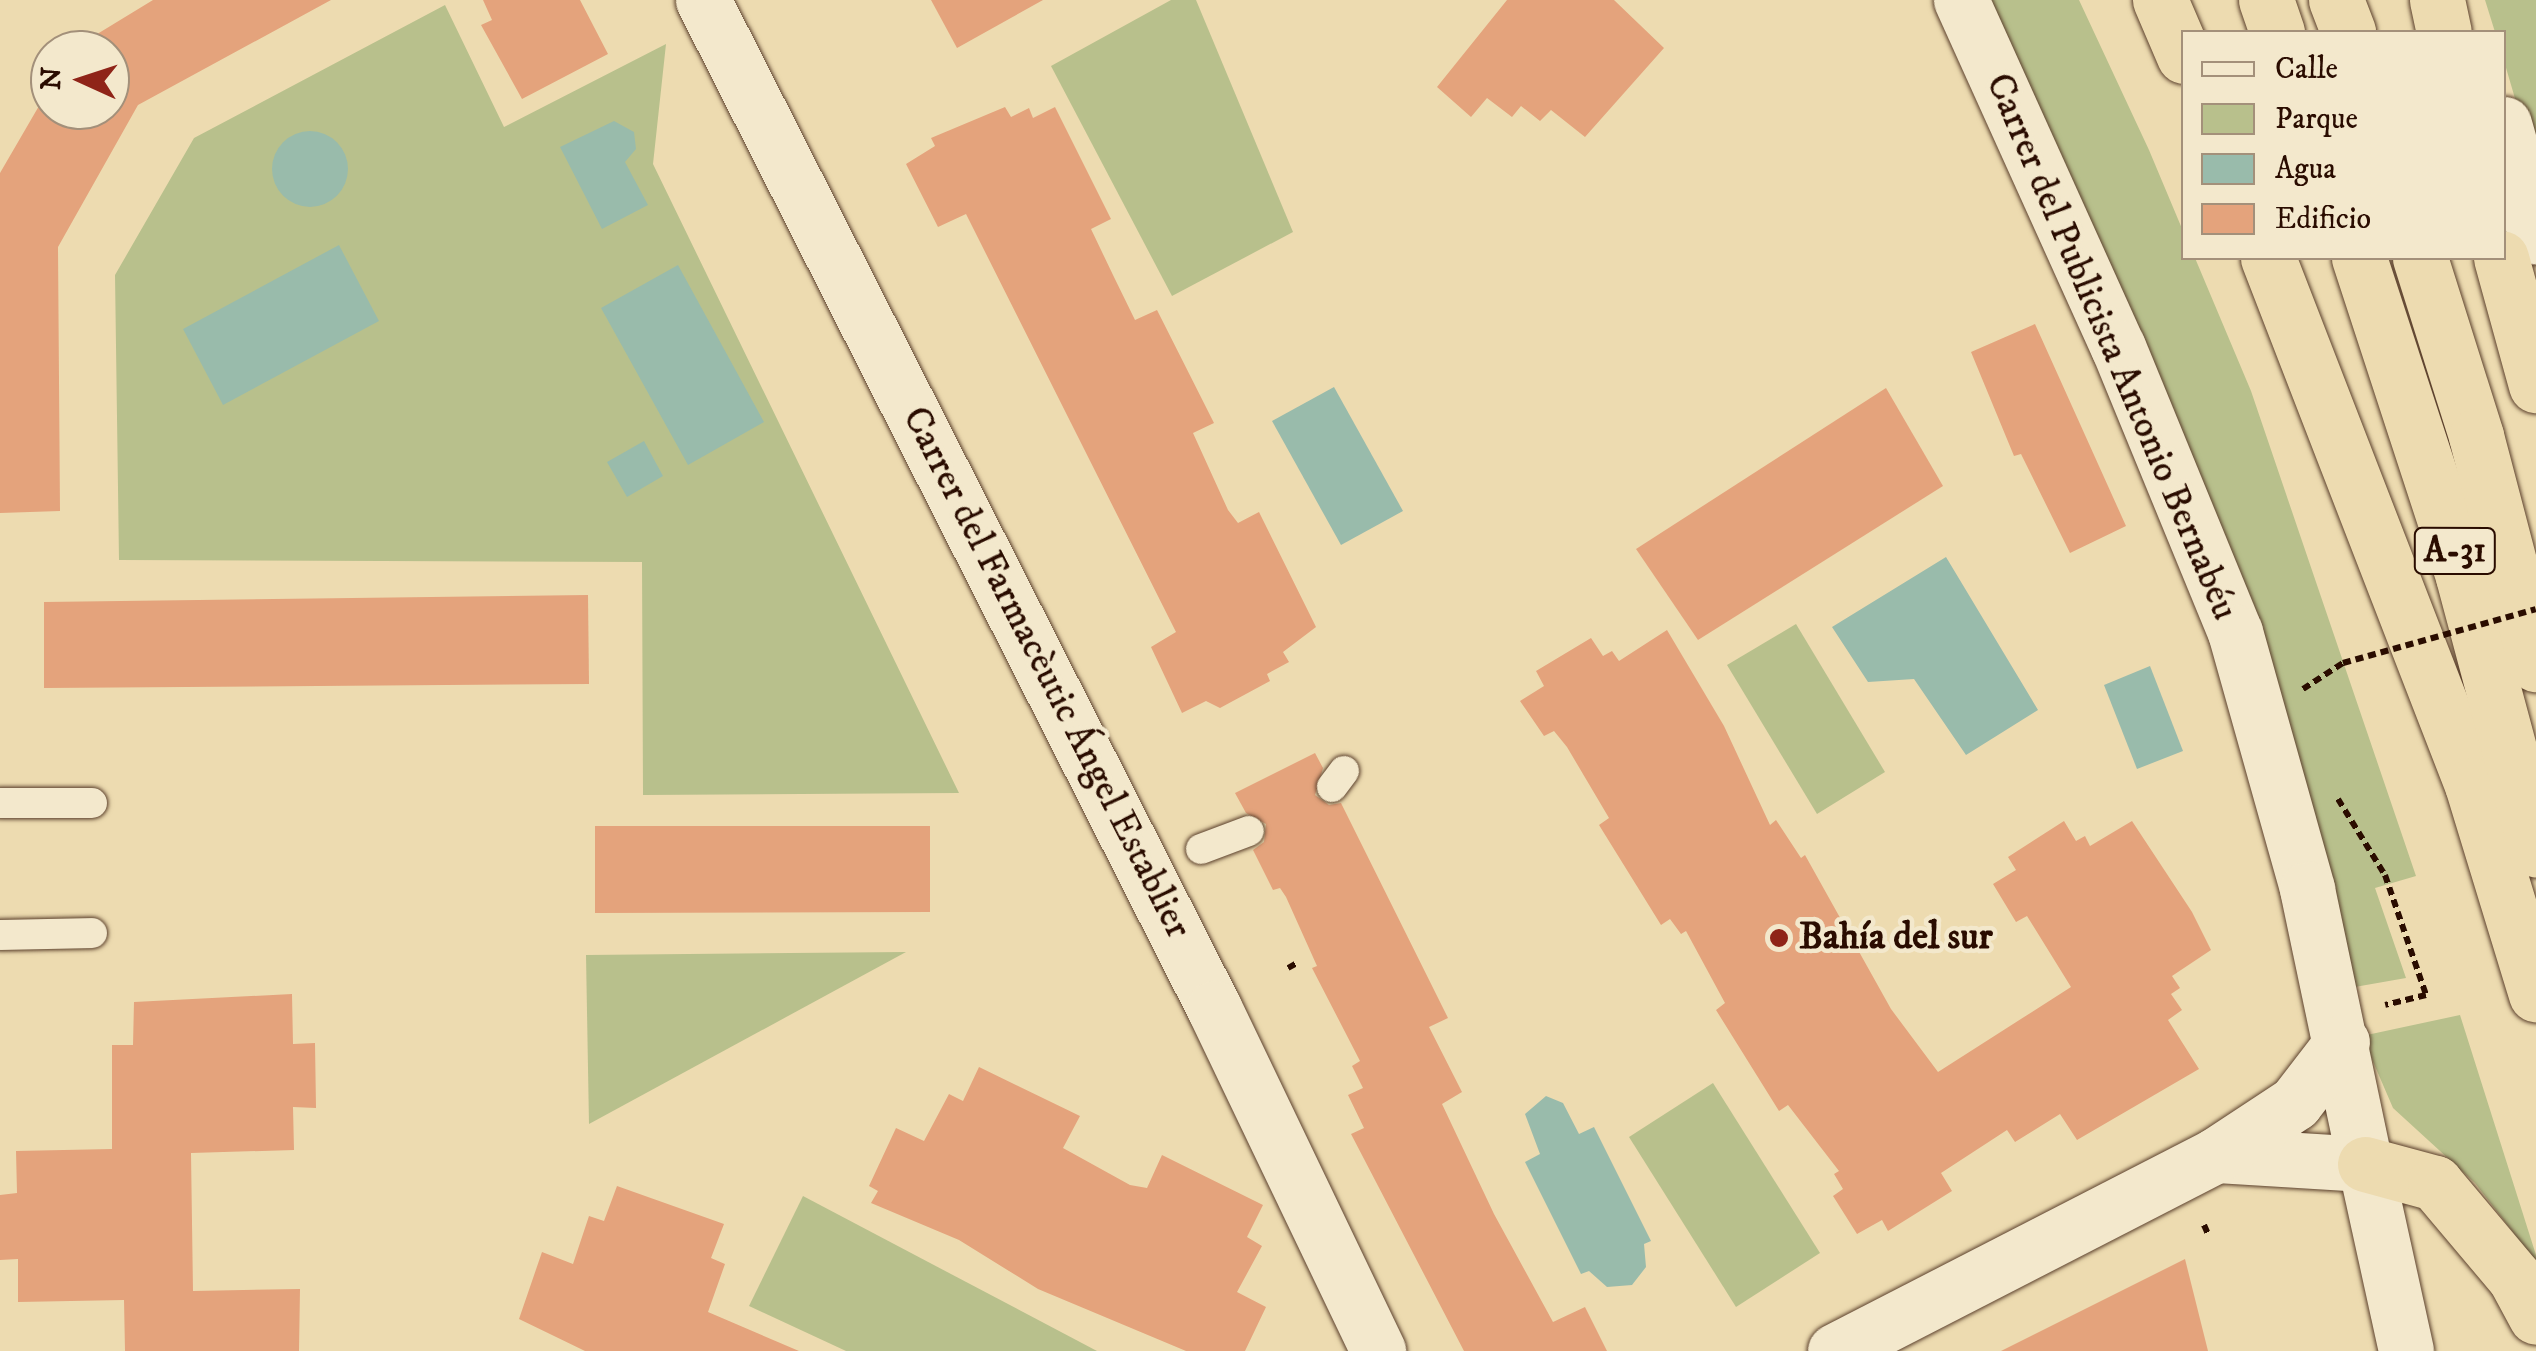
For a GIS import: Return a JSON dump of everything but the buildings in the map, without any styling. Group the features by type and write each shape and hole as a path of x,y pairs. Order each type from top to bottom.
{"highway":[{"path":"2160,0 2181,49"},
{"path":"2266,0 2276,30"},
{"path":"2336,0 2347,30"},
{"path":"2437,0 2444,30"},
{"path":"2269,260 2472,785 2536,994"},
{"name":"A-31","path":"2360,260 2463,577 2536,849"},
{"name":"A-31","path":"2421,260 2476,436 2536,664"},
{"path":"2502,260 2536,385"},
{"path":"2366,1164 2435,1183 2515,1278 2536,1316"}],"street":[{"name":"Carrer del Farmacèutic Ángel Establier","path":"703,0 1214,1008 1378,1351"},
{"name":"Carrer del Publicista Antonio Bernabéu","path":"1961,0 2118,347 2234,632 2307,889 2359,1025 2366,1164 2406,1351"},
{"path":"2447,0 2463,30"},
{"path":"2506,131 2536,237"},
{"path":"1835,1351 2216,1156 2295,1103 2359,1025"},
{"path":"2216,1156 2366,1164"}],"lane":[{"path":"0,803 92,803"},
{"path":"1201,849 1249,831"},
{"path":"0,935 92,933"}],"path":[{"path":"2297,703 2304,686 2343,664 2536,609"},
{"path":"2334,793 2384,875 2405,925 2426,994 2359,1025"},
{"path":"1288,968 1297,963"},
{"path":"2204,1225 2210,1236"}],"green space":[{"path":"1171,0 1196,0 1293,232 1172,296 1051,66"},
{"path":"1981,0 2079,0 2181,226 2181,260 2196,260 2251,391 2416,876 2375,888 2406,978 2349,988"},
{"path":"2485,0 2536,0 2536,170 2506,68 2506,30 2494,30"},
{"path":"445,5 504,127 666,44 653,164 959,793 643,795 642,562 119,560 115,275 194,138"},
{"path":"1796,624 1885,772 1817,814 1727,665"},
{"path":"906,952 589,1124 586,955"},
{"path":"2460,1015 2536,1262 2475,1183 2393,1108 2362,1036"},
{"path":"1713,1083 1820,1253 1736,1307 1629,1137"},
{"path":"803,1196 1097,1351 846,1351 749,1306"}],"water":[{"path":"614,121 634,132 636,149 625,162 648,205 602,229 560,147"},
{"path":"310,131 337,142 348,169 337,196 310,207 283,196 272,169 283,142"},
{"path":"339,245 379,321 223,405 183,329"},
{"path":"678,265 764,422 688,465 601,308"},
{"path":"1334,387 1403,511 1341,545 1272,421"},
{"path":"644,441 663,476 627,497 607,462"},
{"path":"1946,557 2038,710 1966,755 1914,679 1868,682 1832,627"},
{"path":"2150,666 2183,751 2137,769 2104,685"},
{"path":"1546,1096 1563,1103 1579,1134 1594,1127 1651,1241 1644,1244 1646,1267 1632,1285 1607,1287 1589,1271 1581,1274 1525,1162 1540,1154 1525,1114"}],"place":[{"name":"Bahía del sur","path":"1779,938"}]}
